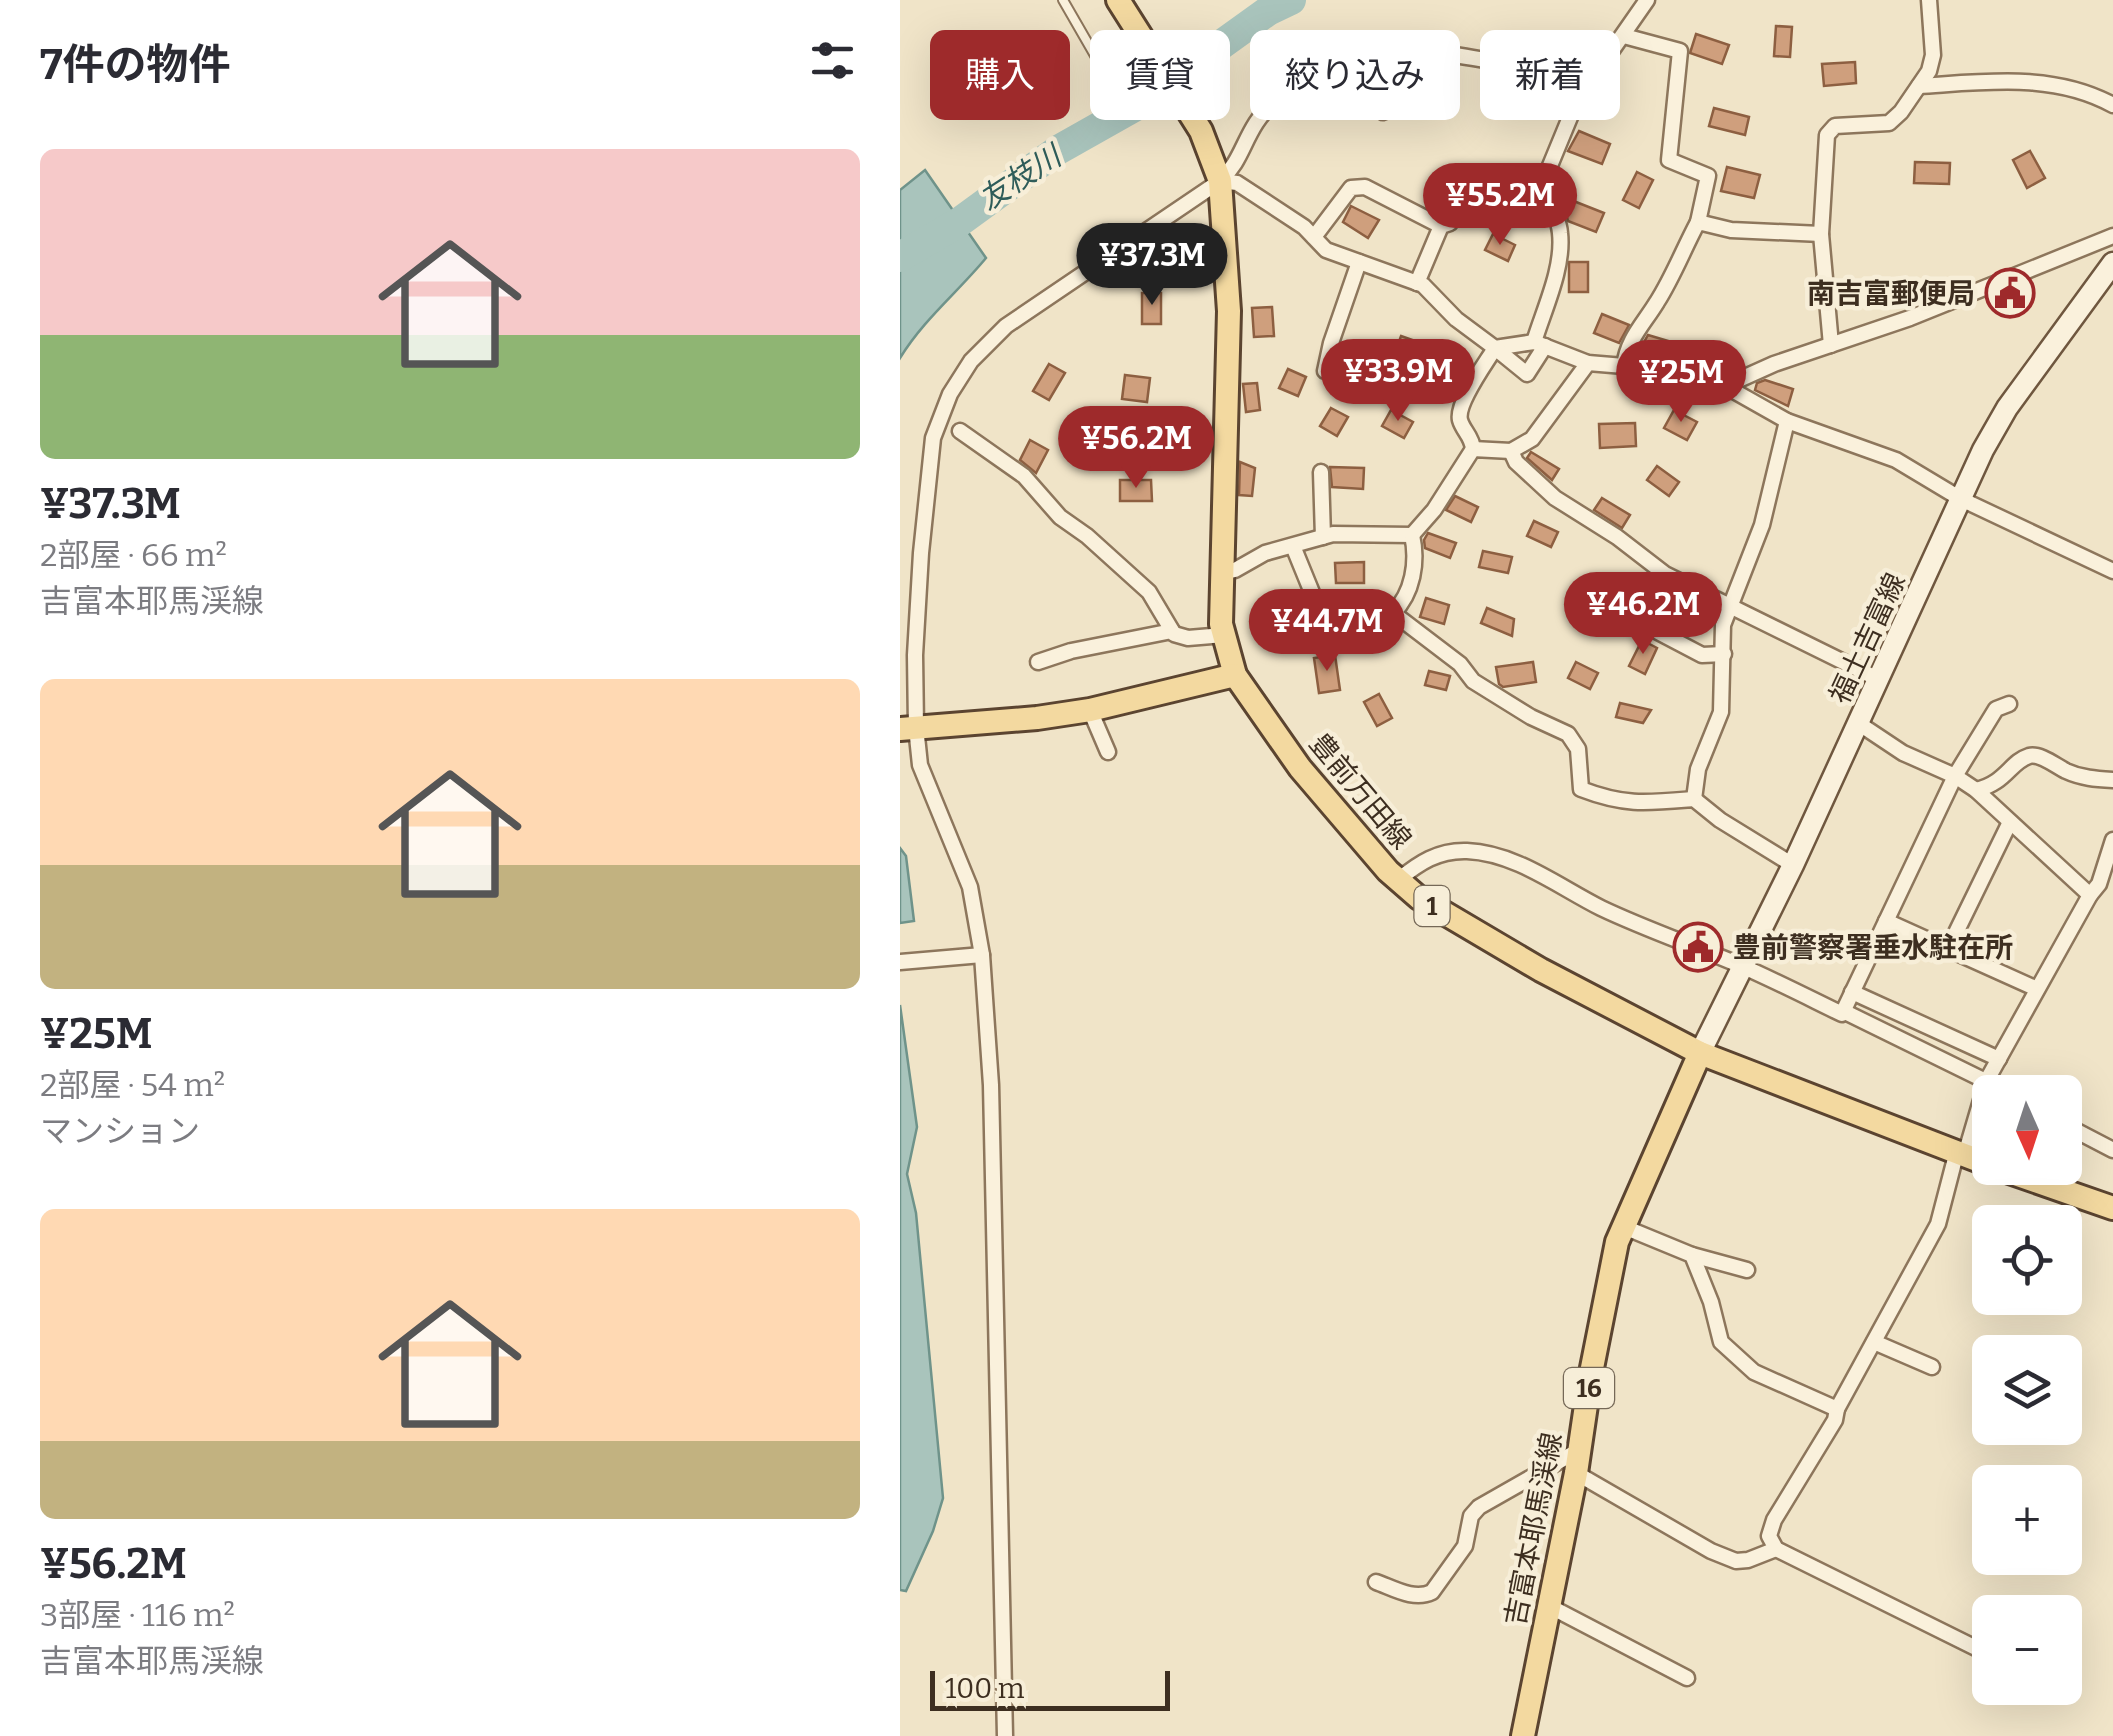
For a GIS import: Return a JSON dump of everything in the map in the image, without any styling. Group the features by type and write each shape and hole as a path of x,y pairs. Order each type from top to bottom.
{"main road":[{"path":"1118,0 1137,30"},
{"path":"906,728 1090,710 1235,675 1220,624 1229,311 1220,181 1194,120"},
{"name":"福土吉富線","path":"1700,1053 1793,866 1982,450 2007,408 2113,263"},
{"name":"豊前万田線","path":"1235,675 1300,768 1398,880 1419,898 1541,970 1700,1053 1972,1157"},
{"name":"吉富本耶馬渓線","path":"1523,1736 1602,1320 1624,1227 1700,1053"},
{"path":"2047,1185 2113,1208"}],"street":[{"path":"1620,41 1647,0"},
{"path":"1831,345 1821,234 1828,134 1834,126 1889,123 1919,86 1930,71 1932,55 1929,0"},
{"path":"1624,36 1680,52 1669,160 1708,176 1698,222 1657,303 1635,331 1624,366"},
{"path":"1919,86 2028,82 2058,86 2113,105"},
{"path":"1006,1736 991,1085 982,955 970,887 906,728 933,438 950,394 971,361 1006,326 1220,181 1236,166 1258,120"},
{"path":"1220,181 1237,183 1304,226 1326,250 1423,285 1456,319 1527,374 1540,344 1560,235 1556,217 1540,190 1569,120"},
{"path":"1314,237 1351,188 1366,187 1440,226 1450,224 1476,174 1532,202 1548,204"},
{"path":"1698,222 1731,230 1821,234"},
{"path":"1417,283 1440,226"},
{"path":"1725,386 1774,364 1910,318 2113,236"},
{"path":"1325,371 1330,343 1360,262"},
{"path":"1495,348 1540,344 1588,363 1624,366 1725,386 1787,421 1896,460 1960,498 2113,571"},
{"path":"1221,573 1235,570 1265,553 1333,534 1412,535 1434,510 1473,449 1472,438 1460,420 1461,405 1495,348"},
{"path":"1473,449 1510,451 1532,438 1588,363"},
{"path":"1694,799 1698,769 1721,712 1724,626 1762,525 1787,421"},
{"path":"960,431 1024,476 1060,517 1149,592 1172,631"},
{"path":"1510,451 1516,462 1555,498 1616,536 1664,574 1878,679"},
{"path":"1321,472 1323,537"},
{"path":"1293,546 1324,622 1393,613 1405,602 1416,556 1412,535"},
{"path":"1393,613 1460,664 1473,681 1531,717 1568,734 1578,749 1581,788 1612,801 1645,804 1694,799 1793,866"},
{"path":"1622,613 1702,654 1724,654"},
{"path":"1038,662 1071,651 1172,631 1188,638 1224,635"},
{"path":"1398,880 1421,861 1442,854 1466,851 1492,855 1516,863 1603,909 1742,966 1842,1014 1955,776 1996,710 2009,704"},
{"path":"1090,710 1108,752"},
{"path":"1858,723 1903,753 1976,790 2090,895"},
{"path":"1976,790 1995,786 2028,756 2037,756 2071,774 2113,780"},
{"path":"1948,949 2010,822"},
{"path":"1990,1075 2090,895 2109,869 2113,840"},
{"path":"1886,921 2037,990"},
{"path":"900,962 982,955"},
{"path":"1852,992 1999,1059"},
{"path":"1843,1011 1977,1075"},
{"path":"1972,1122 1938,1224 1837,1409 1835,1420 1774,1520 1770,1536 1776,1549 1972,1646"},
{"path":"2082,1134 2113,1150"},
{"path":"1624,1227 1692,1255 1747,1270"},
{"path":"1692,1255 1712,1302 1721,1342 1754,1372 1837,1409"},
{"path":"1874,1342 1932,1367"},
{"path":"1376,1582 1411,1594 1424,1596 1432,1592 1464,1546 1471,1516 1479,1508 1578,1461 1710,1551 1736,1561 1776,1549"},
{"path":"1548,1606 1687,1678"}],"lane":[{"path":"1063,0 1090,47"}],"water":[{"path":"925,170 986,258 930,318 900,358 900,190"},
{"path":"900,848 906,856 914,921 900,923"},
{"path":"900,1005 917,1127 907,1174 916,1213 943,1498 906,1591 900,1590"}],"building":[{"path":"1776,26 1792,27 1790,57 1774,56"},
{"path":"1696,34 1729,45 1722,64 1690,53"},
{"path":"1855,62 1856,83 1824,86 1822,64"},
{"path":"1714,108 1749,117 1745,135 1709,126"},
{"path":"1579,131 1610,144 1602,164 1568,151"},
{"path":"2030,151 2045,178 2027,188 2013,160"},
{"path":"1915,162 1950,163 1949,184 1914,183"},
{"path":"1727,167 1760,175 1754,198 1721,191"},
{"path":"1637,172 1653,180 1639,208 1623,200"},
{"path":"1571,200 1604,213 1596,232 1568,221 1566,213"},
{"path":"1351,206 1379,220 1368,238 1343,222"},
{"path":"1493,234 1515,245 1508,261 1485,250"},
{"path":"1569,262 1588,262 1588,292 1569,292"},
{"path":"1142,293 1161,293 1161,324 1142,324"},
{"path":"1272,307 1274,336 1254,337 1252,308"},
{"path":"1602,314 1629,325 1619,343 1594,333"},
{"path":"1648,335 1682,345 1677,362 1639,351"},
{"path":"1401,336 1432,347 1425,364 1395,353"},
{"path":"1354,362 1382,371 1376,389 1348,380"},
{"path":"1049,364 1065,373 1049,400 1033,391"},
{"path":"1288,369 1306,377 1298,396 1279,388"},
{"path":"1125,375 1150,378 1147,402 1122,399"},
{"path":"1765,380 1793,389 1788,406 1755,390 1757,383"},
{"path":"1257,383 1260,410 1246,412 1243,384"},
{"path":"1331,408 1348,417 1337,436 1320,426"},
{"path":"1391,410 1413,422 1404,438 1382,426"},
{"path":"1674,410 1697,422 1687,440 1664,428"},
{"path":"1635,423 1636,446 1600,448 1599,424"},
{"path":"1030,440 1048,450 1036,473 1020,460"},
{"path":"1531,452 1559,469 1552,480 1527,458"},
{"path":"1240,462 1255,468 1252,496 1239,495"},
{"path":"1657,466 1679,482 1669,496 1647,480"},
{"path":"1330,467 1364,468 1363,489 1332,487"},
{"path":"1120,480 1151,480 1152,501 1120,501"},
{"path":"1455,496 1478,507 1471,522 1446,510"},
{"path":"1602,498 1630,515 1622,528 1594,510"},
{"path":"1534,521 1558,532 1551,547 1527,536"},
{"path":"1428,533 1456,543 1450,558 1425,548"},
{"path":"1483,551 1512,557 1508,573 1479,567"},
{"path":"1364,562 1364,583 1336,583 1335,563"},
{"path":"1426,598 1449,605 1444,624 1420,617"},
{"path":"1487,608 1514,619 1512,636 1481,623"},
{"path":"1642,640 1657,648 1645,674 1629,666"},
{"path":"1335,655 1340,690 1319,693 1314,658"},
{"path":"1533,662 1536,682 1503,687 1499,684 1496,667"},
{"path":"1576,662 1598,673 1590,689 1568,678"},
{"path":"1429,671 1450,676 1446,690 1425,685"},
{"path":"1379,694 1392,718 1377,726 1364,702"},
{"path":"1620,703 1651,710 1643,723 1616,717"}],"waterway":[{"name":"友枝川","path":"900,257 958,223 1058,150 1136,106 1268,11 1291,0"}],"place":[{"name":"南吉富郵便局","path":"2010,293"},
{"name":"豊前警察署垂水駐在所","path":"1698,947"}]}
